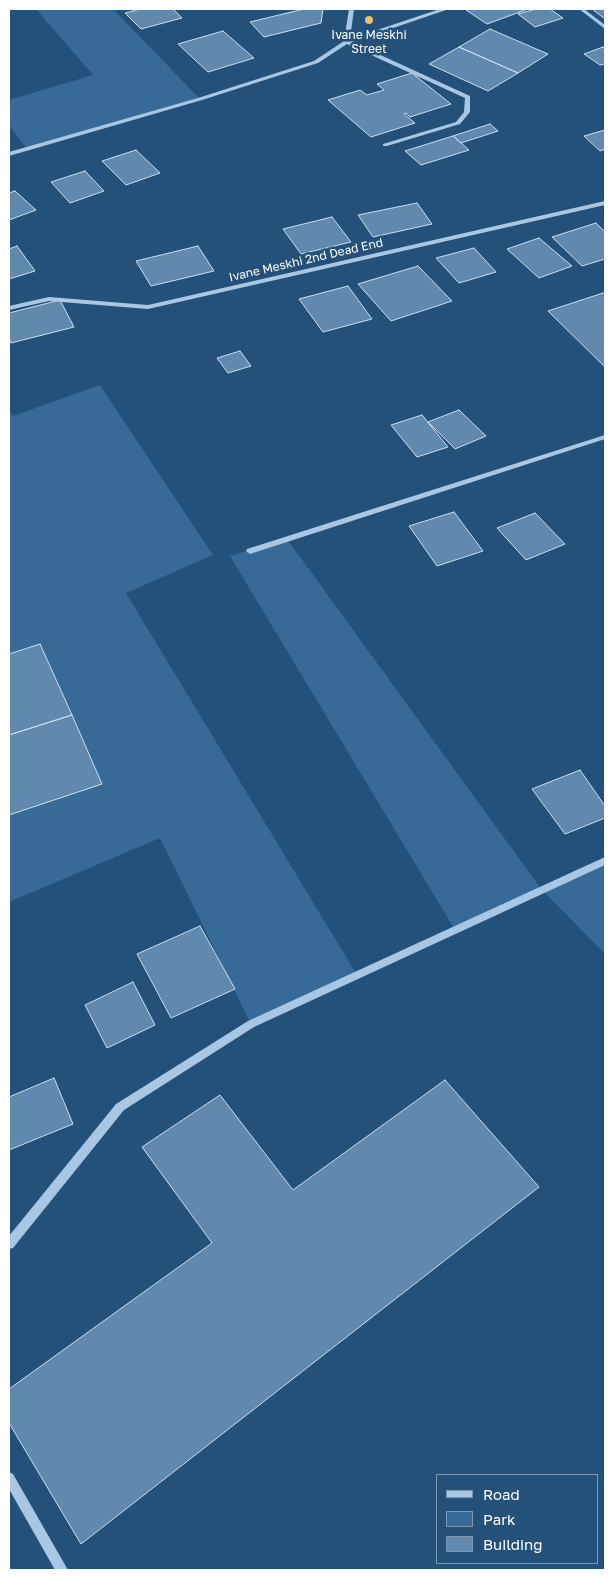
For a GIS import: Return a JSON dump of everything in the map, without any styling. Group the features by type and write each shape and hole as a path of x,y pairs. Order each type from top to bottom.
{"street":[{"path":"347,42 351,9"},
{"path":"9,154 290,71 316,62 347,42 444,9"},
{"path":"581,9 605,27"},
{"path":"347,42 468,97 467,112 458,123 385,145"},
{"name":"Ivane Meskhi 2nd Dead End","path":"9,308 49,299 148,306 605,204"},
{"path":"250,551 605,437"},
{"path":"9,1244 120,1108 144,1092 251,1024 605,861"},
{"path":"9,1478 62,1570"}],"green space":[{"path":"36,9 113,9 200,99 27,149 9,125 9,100 93,75"},
{"path":"100,385 213,555 126,593 357,975 251,1024 160,838 9,902 9,411 13,416"},
{"path":"287,539 542,890 455,930 230,556"},
{"path":"605,861 605,954 542,890"}],"building":[{"path":"141,9 173,9 182,18 141,29 125,13"},
{"path":"304,9 323,9 321,23 264,37 250,22"},
{"path":"528,9 487,24 466,10"},
{"path":"536,9 550,9 563,18 535,27 518,14"},
{"path":"592,9 605,9 605,19"},
{"path":"490,29 548,54 518,73 459,47"},
{"path":"223,31 254,58 208,72 178,44"},
{"path":"459,47 518,73 488,91 429,64"},
{"path":"603,47 605,49 605,64 600,65 584,54"},
{"path":"412,73 451,104 410,117 406,113 404,114 415,123 371,137 328,100 360,90 367,95 384,90 377,84"},
{"path":"490,124 498,131 461,143 453,136"},
{"path":"605,130 605,149 600,151 584,136"},
{"path":"453,136 469,150 421,165 405,151"},
{"path":"136,150 160,173 126,185 102,161"},
{"path":"85,171 104,191 70,203 51,182"},
{"path":"15,191 36,210 9,220 9,193"},
{"path":"417,203 432,224 373,237 358,215"},
{"path":"332,217 351,242 301,254 283,229"},
{"path":"596,223 605,232 605,259 582,266 552,237"},
{"path":"539,238 572,266 539,278 507,249"},
{"path":"17,246 35,271 9,279 9,249"},
{"path":"198,246 214,271 151,286 136,261"},
{"path":"474,248 496,272 459,283 436,258"},
{"path":"418,266 452,301 391,321 358,284"},
{"path":"348,286 372,319 323,332 299,299"},
{"path":"603,293 605,295 605,367 548,311"},
{"path":"60,300 74,327 11,343 9,338 9,313"},
{"path":"240,351 251,366 228,373 217,358"},
{"path":"459,410 486,436 455,449 428,422"},
{"path":"422,415 448,447 417,457 391,425"},
{"path":"454,512 483,551 437,566 409,526"},
{"path":"535,513 565,544 526,560 497,528"},
{"path":"40,644 72,715 9,735 9,654"},
{"path":"72,715 102,784 9,815 9,735"},
{"path":"580,770 605,806 605,818 565,834 532,789"},
{"path":"200,926 235,989 171,1018 137,954"},
{"path":"133,982 155,1025 107,1048 85,1005"},
{"path":"54,1078 73,1124 9,1150 9,1097"},
{"path":"445,1080 539,1187 81,1544 9,1423 9,1389 212,1243 142,1147 220,1095 293,1190"}],"place":[{"name":"Ivane Meskhi Street","path":"369,20"}]}
